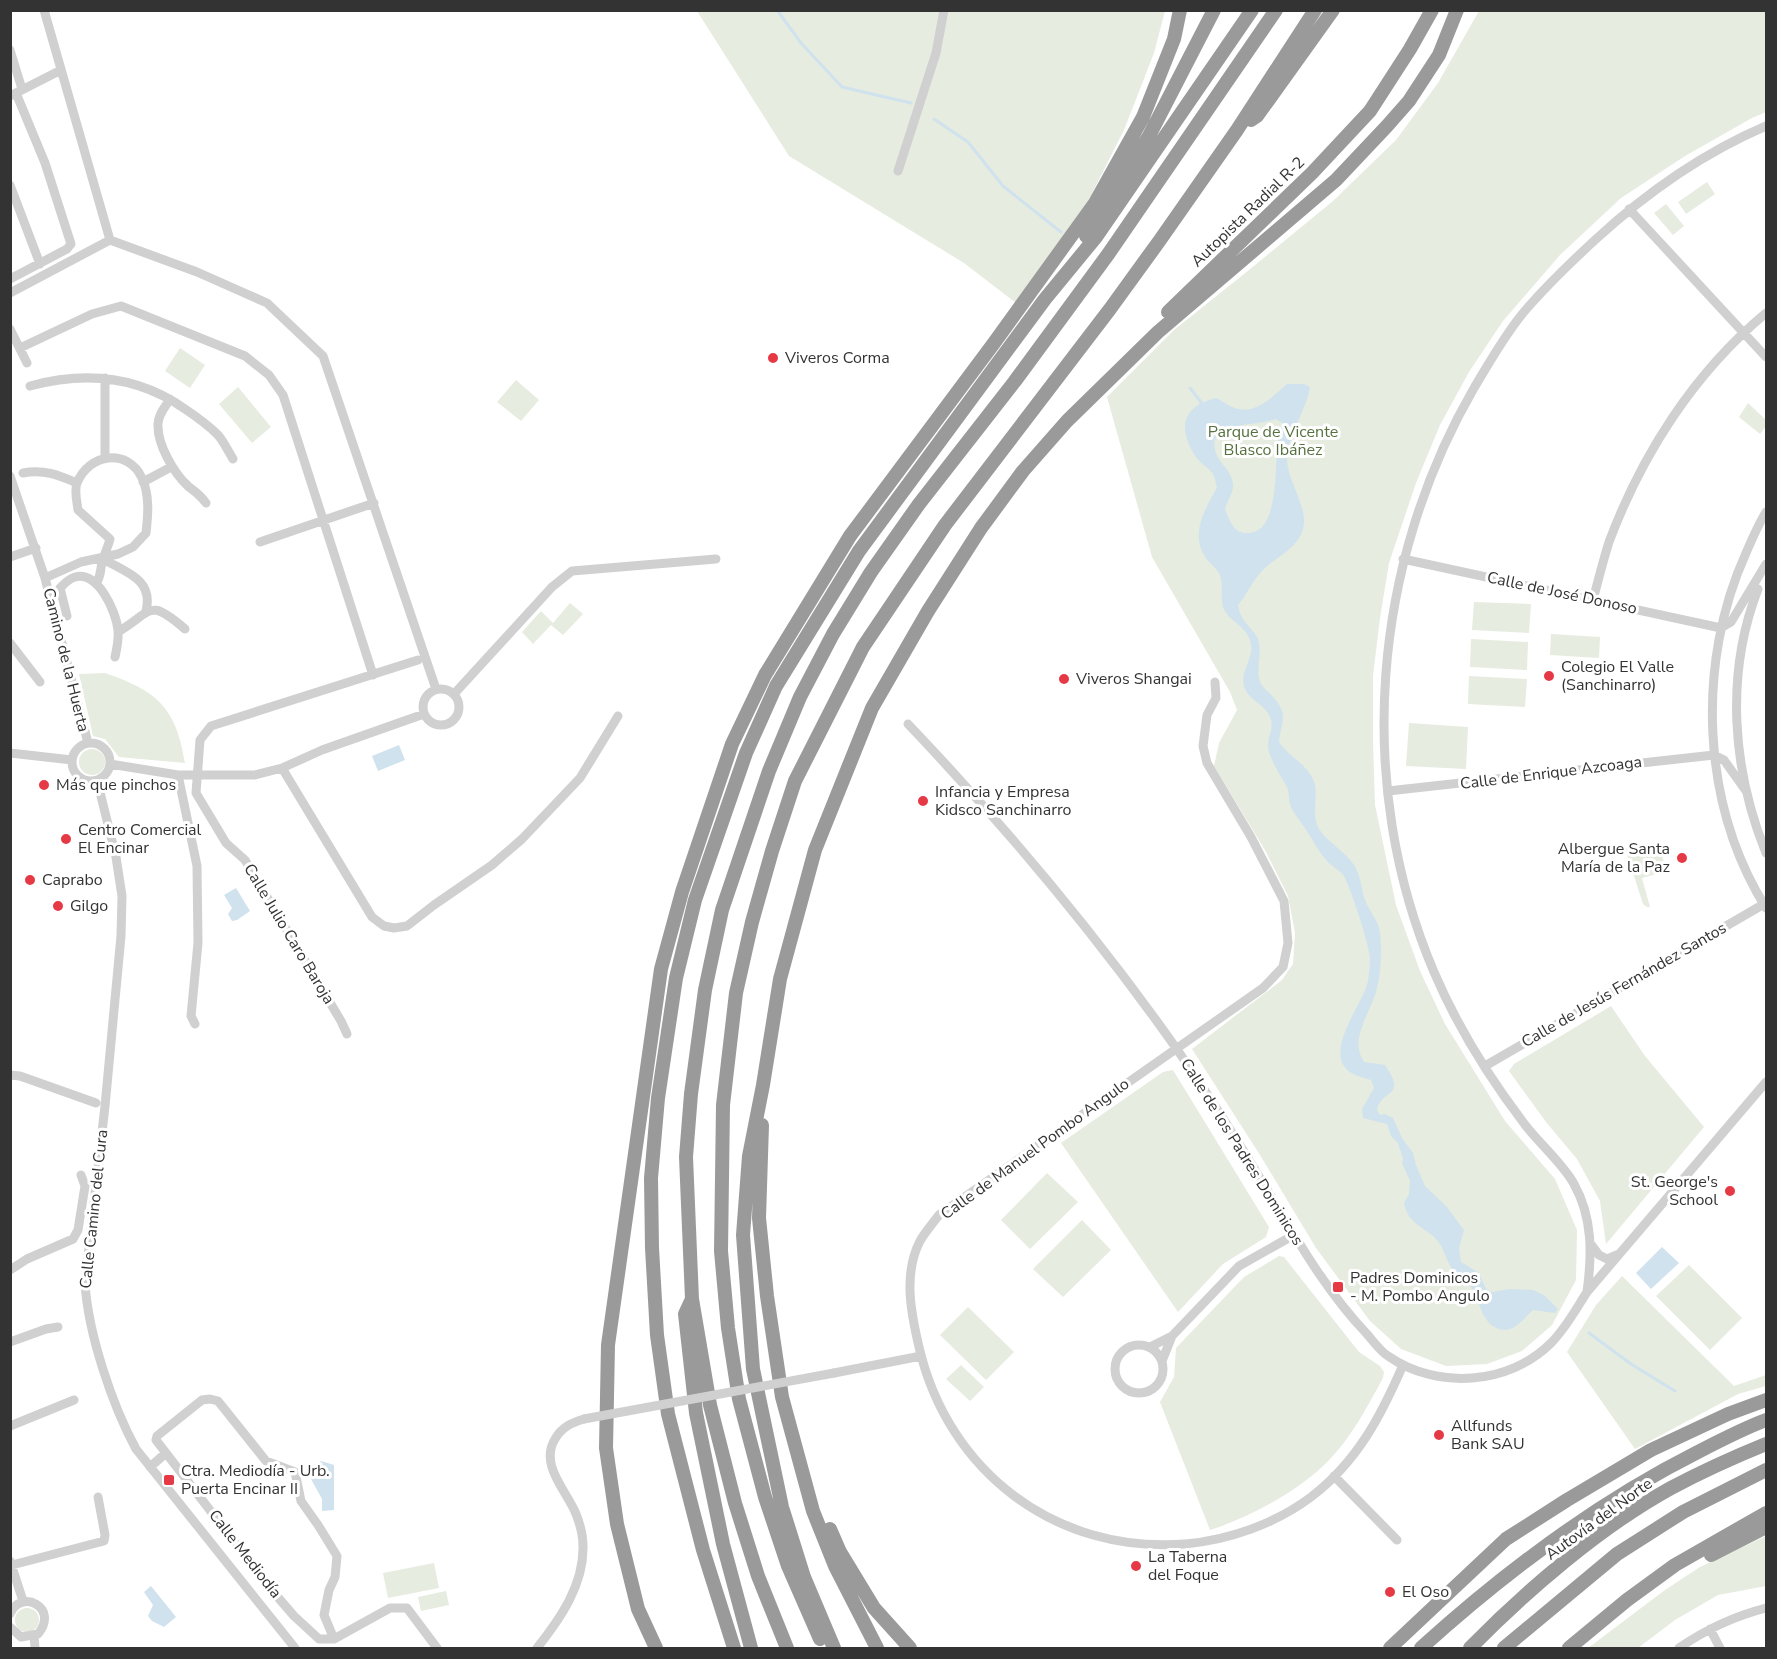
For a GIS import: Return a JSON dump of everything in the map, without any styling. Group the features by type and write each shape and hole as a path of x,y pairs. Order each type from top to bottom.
{"highway":[{"path":"656,1648 638,1609 617,1524 606,1448 608,1345 661,969 682,892 732,744 765,675 850,536 1095,203 1143,117 1174,39 1180,10"},
{"path":"1046,299 1149,136 1214,10"},
{"path":"734,1648 703,1550 668,1414 657,1335 652,1248 651,1178 658,1098 676,978 695,900 746,753 776,686 859,551 1046,299 1096,237 1252,10"},
{"path":"1218,95 1264,10"},
{"path":"787,1648 758,1576 735,1503 710,1405 692,1299 686,1157 691,1094 705,990 722,910 769,771 800,697 833,634 871,572 919,504 1015,381 1109,253 1276,10"},
{"path":"825,1648 788,1566 765,1497 739,1400 727,1317 721,1251 723,1105 736,993 752,922 795,781 863,646 945,525 1110,309 1237,130 1315,10"},
{"path":"1237,130 1257,116 1333,10"},
{"name":"Autopista Radial R-2","path":"1067,422 1100,376 1253,231 1370,111 1432,10"},
{"path":"1439,55 1457,10"},
{"path":"834,1648 804,1578 782,1507 753,1369 743,1234 749,1156 780,979 812,860 843,776 872,708 928,611 981,528 1023,471 1067,422 1158,332 1336,180 1408,101 1466,10"},
{"path":"763,1085 759,1218 767,1296 783,1397 813,1511 835,1566 878,1648"},
{"path":"692,1299 685,1314 696,1413 723,1544 751,1648"},
{"path":"1390,1648 1506,1539 1651,1450 1728,1414 1767,1400"},
{"path":"1421,1648 1503,1578 1580,1520 1661,1470 1767,1420"},
{"name":"Autovía del Norte","path":"1470,1648 1521,1598 1631,1514 1670,1489 1767,1444"},
{"path":"797,1454 840,1552 874,1608 910,1648"},
{"path":"1504,1648 1617,1554 1683,1512 1767,1470"},
{"path":"1569,1648 1627,1600 1675,1565 1767,1513"},
{"path":"1675,1565 1697,1562 1767,1527"},
{"path":"1517,1648 1541,1616"}],"street":[{"path":"44,10 110,240"},
{"path":"898,171 936,53 945,10"},
{"path":"10,50 16,93 45,163 71,244 67,249 11,278"},
{"path":"16,93 61,70"},
{"path":"1587,1292 1591,1263 1588,1220 1574,1183 1525,1125 1459,1023 1439,982 1404,885 1388,791 1383,728 1389,635 1403,559 1438,457 1453,424 1485,369 1521,316 1565,267 1629,209 1696,162 1767,126"},
{"path":"10,185 40,264"},
{"path":"1629,209 1767,357"},
{"path":"10,292 110,240 197,272 267,303 323,356 436,689"},
{"path":"20,348 92,314 122,306 245,356 269,375 283,395 373,675"},
{"path":"1593,600 1609,544 1624,505 1658,440 1703,378 1744,333 1767,313"},
{"path":"10,329 27,363"},
{"path":"30,387 74,377 129,381 170,399 204,422 219,437 233,459"},
{"path":"105,378 105,457"},
{"path":"170,399 160,415 158,425 171,467 189,487 199,493 206,503"},
{"path":"115,657 118,632 114,611 96,584 102,574 103,559 110,540 78,510 77,483 88,466 105,457 120,459 131,465 141,476 143,482 171,467"},
{"path":"23,473 36,471 55,473 77,483"},
{"name":"Camino de la Huerta","path":"10,476 45,578 87,743"},
{"name":"Camino de la Huerta","path":"45,578 81,562 103,559 133,547 146,533 147,493 143,482"},
{"path":"260,542 374,502"},
{"path":"1765,906 1742,862 1727,817 1714,755 1712,696 1716,654 1734,580 1767,512"},
{"path":"10,557 36,548"},
{"path":"103,559 126,570 147,591 146,611 135,622 118,632"},
{"path":"454,694 552,587 572,571 716,559"},
{"name":"Calle de José Donoso","path":"1403,559 1721,628"},
{"path":"1721,628 1731,622 1767,565"},
{"path":"1767,565 1750,609 1739,661 1736,715 1746,791 1753,820 1767,853"},
{"name":"Camino de la Huerta","path":"67,616 60,588 76,576 87,578 96,584"},
{"path":"146,611 156,609 169,615 185,629"},
{"name":"Camino de la Huerta","path":"10,643 40,682"},
{"name":"Calle Julio Caro Baroja","path":"347,1034 245,860 226,843 196,793 200,740 211,726 418,660"},
{"name":"Calle de Manuel Pombo Angulo","path":"1215,682 1216,698 1207,716 1203,746 1207,763 1251,837 1284,901 1288,943 1283,968 1263,988 939,1215 920,1241 913,1262 909,1299 921,1356 944,1417 962,1444 1002,1487 1049,1519 1081,1532 1112,1540 1159,1546 1238,1535 1286,1513 1311,1497 1357,1452 1377,1422 1403,1365"},
{"path":"436,689 446,689 454,694 459,701 460,709 457,717 451,723 444,725 436,725 429,720 424,714 423,706 429,693 436,689"},
{"path":"110,764 178,775 255,775 282,768 322,750 424,714"},
{"path":"282,768 372,917 384,926 394,928 407,926 434,904 492,865 522,838 580,778 618,716"},
{"name":"Calle de los Padres Dominicos","path":"908,724 1062,897 1177,1049 1249,1160 1317,1272 1347,1313 1386,1355 1403,1365 1436,1377 1462,1379 1490,1376 1511,1370 1533,1358 1564,1328 1587,1292 1767,1082"},
{"path":"87,743 101,746 110,757 108,771 97,780 89,781 76,774 72,760 80,746 87,743"},
{"path":"10,753 72,760"},
{"path":"1714,755 1724,760 1746,791"},
{"name":"Calle de Enrique Azcoaga","path":"1388,791 1714,755"},
{"path":"178,775 197,866 198,943 191,1016 195,1024"},
{"name":"Calle Camino del Cura","path":"97,780 116,857 122,896 121,936 105,1106 85,1283 86,1308 109,1386 127,1433 136,1449 295,1648"},
{"name":"Calle de Jesús Fernández Santos","path":"1485,1066 1765,906"},
{"path":"10,1075 20,1076 96,1103"},
{"path":"10,1270 27,1259 73,1239 78,1230 85,1186 81,1175"},
{"path":"1150,1347 1172,1336 1239,1266 1294,1236"},
{"path":"1590,1243 1599,1255 1607,1259 1621,1252"},
{"path":"10,1342 58,1327"},
{"path":"1162,1362 1172,1336"},
{"path":"1142,1344 1150,1347 1156,1351 1162,1362 1163,1375 1151,1390 1141,1394 1131,1392 1122,1387 1116,1379 1114,1369 1116,1359 1131,1345 1142,1344"},
{"path":"537,1648 563,1611 579,1578 583,1545 582,1532 576,1514 550,1464 553,1442 565,1427 584,1419 921,1356"},
{"path":"10,1426 74,1400"},
{"path":"150,1467 166,1454 156,1440 157,1436 202,1400 218,1401 266,1461 295,1472 301,1502 336,1556 335,1577 329,1590 324,1615 334,1639 390,1608 407,1608 437,1648"},
{"name":"Calle Mediodía","path":"166,1454 294,1616 319,1639 334,1639"},
{"path":"1334,1476 1397,1540"},
{"path":"23,1601 11,1563 104,1541 105,1535 98,1497"},
{"path":"10,1614 13,1608 23,1601 33,1602 41,1608 45,1617 44,1627 38,1634 23,1637 14,1633 10,1627"},
{"path":"1678,1648 1710,1629 1740,1616 1767,1608"},
{"path":"1710,1629 1720,1648"},
{"path":"34,1635 35,1648"},
{"path":"23,1637 24,1648"}],"green space":[{"path":"697,11 1165,11 1154,53 1124,130 1080,217 1016,303 964,263 789,156"},
{"name":"Parque de Vicente Blasco Ibáñez","path":"1479,11 1766,11 1766,112 1685,156 1621,198 1560,255 1503,321 1469,372 1440,425 1416,483 1389,563 1373,676 1373,742 1375,805 1396,905 1420,971 1445,1024 1505,1121 1555,1179 1577,1230 1576,1280 1552,1325 1522,1351 1487,1364 1446,1366 1401,1349 1370,1321 1316,1248 1192,1049 1282,980 1293,964 1295,933 1288,896 1265,850 1214,766 1219,743 1237,710 1230,692 1152,557 1107,397 1174,330 1333,201 1396,140 1438,83"},
{"path":"1707,182 1715,194 1686,214 1678,202"},
{"path":"1666,204 1684,226 1673,235 1654,213"},
{"path":"180,348 205,365 190,388 165,371"},
{"path":"516,380 539,400 521,421 497,402"},
{"path":"238,387 271,427 252,443 219,404"},
{"path":"1748,403 1766,420 1766,426 1760,434 1739,417"},
{"path":"1474,602 1531,604 1529,633 1472,630"},
{"path":"570,603 583,614 563,635 551,625 533,644 522,632 541,611 553,623"},
{"path":"1551,634 1600,637 1599,658 1550,655"},
{"path":"1471,639 1528,642 1527,670 1470,667"},
{"path":"105,673 138,687 161,704 176,728 185,763 119,757 105,739 93,736 79,674"},
{"path":"1469,676 1527,679 1525,707 1468,704"},
{"path":"1409,723 1468,727 1466,769 1406,766"},
{"path":"92,749 101,753 105,762 101,771 92,775 83,771 79,762 83,753"},
{"path":"1659,847 1666,868 1663,872 1642,878 1650,907 1647,907 1643,904 1625,848"},
{"path":"1611,1006 1645,1056 1704,1127 1606,1244 1600,1201 1577,1159 1546,1122 1509,1071 1514,1064"},
{"path":"1173,1070 1269,1227 1266,1237 1223,1264 1178,1312 1061,1143 1163,1072"},
{"path":"1047,1173 1078,1202 1030,1249 1001,1220"},
{"path":"1082,1220 1111,1250 1063,1297 1033,1269"},
{"path":"1279,1256 1284,1257 1359,1352 1380,1366 1384,1372 1383,1378 1349,1436 1323,1466 1270,1504 1210,1530 1160,1402 1174,1377 1176,1348 1244,1277"},
{"path":"1689,1265 1742,1318 1710,1350 1656,1296"},
{"path":"1622,1276 1734,1386 1766,1375 1766,1386 1738,1394 1635,1449 1567,1352 1596,1305"},
{"path":"968,1307 1014,1352 986,1380 940,1335"},
{"path":"961,1365 984,1387 970,1401 946,1379"},
{"path":"1766,1536 1766,1586 1718,1595 1675,1620 1638,1648 1588,1648 1665,1590 1700,1567"},
{"path":"434,1563 439,1588 388,1598 383,1573"},
{"path":"446,1591 449,1605 421,1611 418,1597"},
{"path":"27,1608 36,1611 39,1620 36,1629 27,1632 18,1629 15,1620 18,1611"}],"water":[{"path":"1287,384 1304,384 1310,387 1288,448 1287,457 1289,472 1303,512 1303,528 1295,543 1258,575 1238,605 1239,611 1259,643 1258,673 1261,684 1279,704 1283,714 1279,742 1313,779 1316,791 1316,823 1327,839 1354,865 1360,878 1365,900 1379,929 1381,954 1378,982 1359,1044 1364,1062 1385,1065 1394,1083 1394,1088 1379,1103 1377,1110 1380,1115 1385,1114 1393,1118 1402,1138 1413,1153 1425,1186 1447,1207 1464,1230 1459,1248 1461,1262 1479,1273 1486,1289 1492,1292 1510,1289 1533,1290 1544,1295 1558,1309 1555,1313 1533,1310 1518,1325 1509,1329 1504,1330 1492,1326 1484,1315 1473,1290 1452,1268 1437,1240 1409,1216 1404,1203 1409,1194 1410,1181 1402,1163 1398,1143 1391,1136 1387,1124 1363,1118 1362,1109 1374,1088 1371,1080 1350,1072 1343,1063 1340,1053 1347,1028 1368,981 1370,958 1363,929 1344,876 1323,857 1291,806 1287,787 1268,749 1271,720 1266,710 1249,696 1244,686 1243,679 1250,655 1250,642 1244,630 1225,611 1222,603 1220,576 1200,547 1201,521 1217,488 1213,474 1196,457 1189,444 1185,426 1190,412 1197,406 1216,398 1237,409 1253,408 1268,400","holes":["1276,419 1282,423 1270,512 1265,523 1258,530 1244,533 1233,526 1225,509 1233,486 1230,474 1216,454 1215,439 1238,426"]},
{"path":"399,745 405,760 378,771 372,756"},
{"path":"236,888 250,911 232,921 228,914 232,908 224,895"},
{"path":"1662,1247 1679,1263 1651,1289 1636,1273"},
{"path":"321,1461 334,1465 334,1510 322,1511 322,1499 306,1470"},
{"path":"151,1586 176,1617 164,1627 152,1621 148,1616 153,1605 144,1592"}],"waterway":[{"path":"777,10 801,43 842,87 911,103"},
{"path":"934,119 968,142 1003,186 1061,232"},
{"path":"1190,388 1201,402 1201,406"},
{"path":"1589,1333 1631,1364 1675,1391"}],"place":[{"name":"Viveros Corma","path":"773,358"},
{"name":"Colegio El Valle (Sanchinarro)","path":"1549,676"},
{"name":"Viveros Shangai","path":"1064,679"},
{"name":"Más que pinchos","path":"44,785"},
{"name":"Infancia y Empresa Kidsco Sanchinarro","path":"923,801"},
{"name":"Centro Comercial El Encinar","path":"66,839"},
{"name":"Albergue Santa María de la Paz","path":"1682,858"},
{"name":"Caprabo","path":"30,880"},
{"name":"Gilgo","path":"58,906"},
{"name":"St. George's School","path":"1730,1191"},
{"name":"Padres Dominicos - M. Pombo Angulo","path":"1338,1287"},
{"name":"Allfunds Bank SAU","path":"1439,1435"},
{"name":"Ctra. Mediodía - Urb. Puerta Encinar II","path":"169,1480"},
{"name":"La Taberna del Foque","path":"1136,1566"},
{"name":"El Oso","path":"1390,1592"}]}
